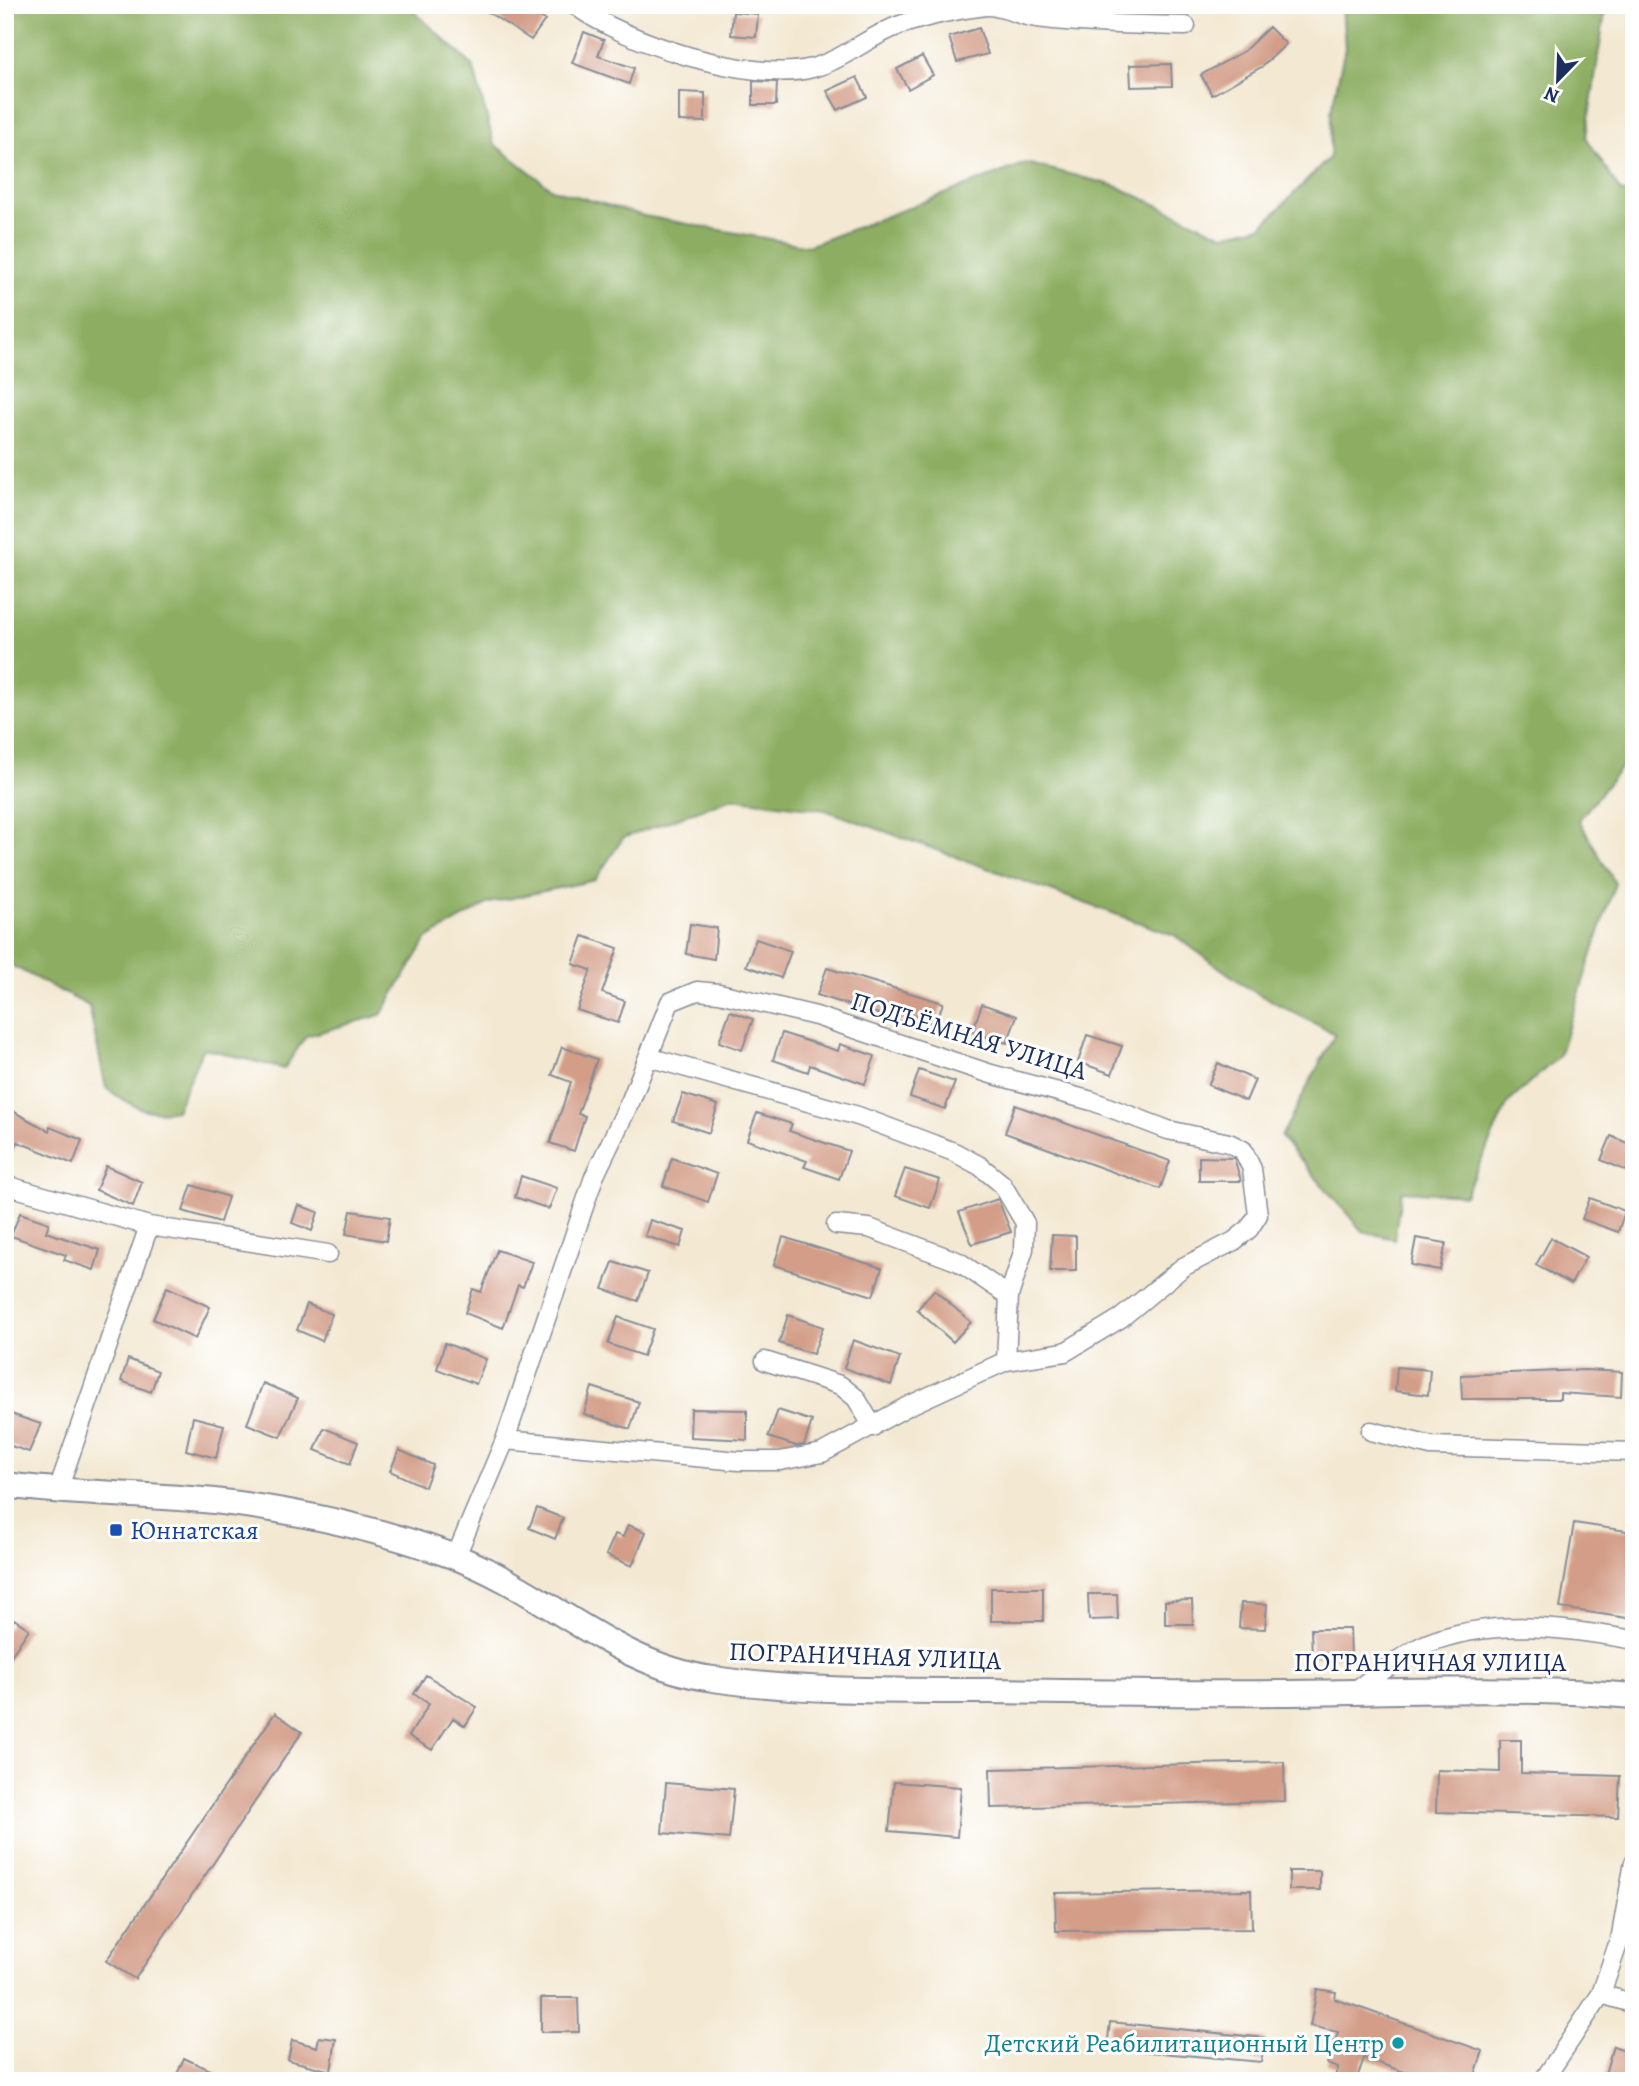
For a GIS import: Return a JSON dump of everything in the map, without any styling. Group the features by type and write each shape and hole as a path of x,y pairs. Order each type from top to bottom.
{"main road":[{"name":"ПОГРАНИЧНАЯ УЛИЦА","path":"5,1485 271,1508 377,1531 456,1556 533,1595 628,1655 679,1674 713,1679 862,1690 1354,1692 1526,1689 1634,1696"}],"street":[{"path":"575,5 607,25 648,41 717,64 763,72 812,68 902,24 988,6 1030,18 1079,23 1186,26"},
{"name":"ПОДЪЁМНАЯ УЛИЦА","path":"456,1556 506,1440 594,1178 670,1002 697,991 719,993 816,1016 992,1074 1092,1101 1168,1130 1228,1143 1243,1150 1252,1169 1258,1215 1249,1229 1234,1241 1183,1267 1121,1318 1065,1352 1006,1361"},
{"path":"506,1440 739,1461 780,1461 822,1453 908,1406 1006,1361 1009,1296 1024,1249 1025,1223 1002,1184 980,1166 954,1152 858,1116 648,1057"},
{"path":"5,1185 149,1226 328,1254"},
{"path":"836,1225 869,1228 960,1262 1009,1296"},
{"path":"58,1490 149,1226"},
{"path":"765,1361 840,1385 856,1398 873,1427"},
{"path":"1371,1431 1431,1446 1634,1452"},
{"path":"1354,1692 1425,1645 1477,1628 1525,1627 1634,1640"},
{"path":"1543,2081 1601,1994 1621,1935 1634,1862"},
{"path":"1601,1994 1634,2004"}],"green space":[{"path":"5,5 407,5 473,66 494,144 552,189 644,216 808,246 1026,163 1116,186 1223,235 1262,226 1330,157 1331,112 1345,48 1342,5 1606,5 1586,137 1620,191 1634,197 1634,751 1579,820 1615,883 1559,1056 1508,1103 1465,1195 1402,1191 1394,1239 1362,1231 1281,1137 1335,1034 1251,990 1174,935 825,810 732,798 623,838 595,880 489,903 427,939 381,1015 306,1036 284,1069 203,1048 176,1110 155,1111 138,1108 106,1088 89,1006 5,962"}],"building":[{"path":"477,5 521,5 545,20 531,40"},
{"path":"733,12 758,14 756,37 731,35"},
{"path":"1269,27 1286,44 1263,66 1212,95 1201,75 1244,51"},
{"path":"979,28 988,54 957,62 949,37"},
{"path":"584,32 604,40 598,56 634,68 629,84 572,63"},
{"path":"922,56 933,75 908,89 897,69"},
{"path":"1171,64 1172,86 1131,87 1130,65"},
{"path":"857,77 867,97 838,110 827,91"},
{"path":"753,81 777,82 776,105 753,105"},
{"path":"679,92 705,93 705,122 679,121"},
{"path":"690,924 717,928 714,959 686,954"},
{"path":"583,936 618,948 602,993 625,1001 618,1023 577,1010 591,970 573,964"},
{"path":"756,939 791,951 781,978 746,966"},
{"path":"827,968 943,1003 933,1031 817,995"},
{"path":"982,1004 1017,1016 1007,1043 972,1032"},
{"path":"730,1011 753,1019 742,1050 719,1042"},
{"path":"782,1033 838,1051 840,1044 875,1056 865,1084 810,1065 808,1072 773,1060"},
{"path":"1087,1035 1122,1046 1112,1074 1078,1062"},
{"path":"562,1047 597,1059 578,1114 585,1116 574,1151 550,1143 571,1082 552,1075"},
{"path":"1218,1063 1255,1080 1246,1101 1208,1085"},
{"path":"919,1070 955,1082 945,1109 910,1097"},
{"path":"683,1094 718,1105 709,1133 673,1121"},
{"path":"1015,1105 1170,1161 1160,1189 1005,1133"},
{"path":"5,1107 49,1131 50,1127 82,1140 73,1164 18,1142 5,1166"},
{"path":"757,1113 792,1124 789,1131 849,1151 839,1179 804,1167 807,1161 747,1140"},
{"path":"1611,1136 1634,1146 1634,1174 1601,1160"},
{"path":"1199,1157 1234,1158 1241,1181 1199,1181"},
{"path":"672,1158 717,1174 708,1202 663,1186"},
{"path":"106,1166 142,1182 133,1206 96,1190"},
{"path":"905,1169 940,1180 930,1208 895,1196"},
{"path":"521,1176 557,1188 549,1209 515,1197"},
{"path":"192,1185 228,1197 220,1222 183,1211"},
{"path":"1590,1198 1625,1211 1618,1232 1582,1219"},
{"path":"998,1199 1011,1232 972,1244 959,1212"},
{"path":"298,1205 318,1212 312,1231 292,1223"},
{"path":"351,1211 390,1217 386,1241 346,1234"},
{"path":"20,1213 49,1223 46,1232 100,1250 94,1270 64,1260 66,1255 11,1236"},
{"path":"650,1220 685,1231 680,1247 645,1236"},
{"path":"1052,1235 1076,1236 1076,1271 1050,1271"},
{"path":"783,1237 882,1268 873,1296 774,1265"},
{"path":"1416,1238 1446,1243 1440,1270 1411,1265"},
{"path":"1551,1238 1586,1257 1571,1284 1536,1265"},
{"path":"497,1250 532,1262 523,1287 518,1285 503,1328 465,1313 473,1289 481,1292"},
{"path":"613,1262 648,1273 638,1301 603,1289"},
{"path":"167,1287 210,1307 195,1339 153,1319"},
{"path":"934,1290 971,1322 953,1342 917,1310"},
{"path":"307,1304 332,1314 322,1341 297,1330"},
{"path":"788,1315 823,1327 813,1354 779,1343"},
{"path":"618,1317 653,1329 643,1356 608,1344"},
{"path":"853,1340 900,1357 891,1385 844,1368"},
{"path":"445,1343 486,1359 476,1384 437,1369"},
{"path":"128,1359 158,1371 151,1392 121,1381"},
{"path":"1397,1367 1430,1370 1428,1395 1395,1391"},
{"path":"1585,1370 1622,1372 1621,1397 1560,1393 1560,1399 1462,1399 1461,1375"},
{"path":"263,1383 298,1398 280,1437 247,1424"},
{"path":"592,1387 639,1402 630,1429 584,1414"},
{"path":"691,1409 747,1410 747,1440 690,1437"},
{"path":"778,1410 812,1421 804,1445 796,1446 768,1437"},
{"path":"5,1412 41,1424 29,1452 5,1444"},
{"path":"193,1417 224,1425 216,1458 186,1450"},
{"path":"324,1428 358,1442 350,1464 315,1450"},
{"path":"399,1450 433,1465 425,1487 390,1471"},
{"path":"537,1508 563,1518 555,1539 529,1528"},
{"path":"1574,1523 1634,1532 1634,1619 1560,1608"},
{"path":"628,1525 646,1532 632,1566 606,1555 615,1534 623,1537"},
{"path":"991,1588 1043,1588 1043,1621 991,1621"},
{"path":"1088,1594 1117,1594 1118,1619 1089,1620"},
{"path":"1192,1600 1193,1624 1165,1624 1165,1601"},
{"path":"1241,1603 1267,1604 1265,1629 1239,1628"},
{"path":"14,1619 29,1629 5,1665 5,1632"},
{"path":"1311,1629 1350,1629 1351,1656 1312,1657"},
{"path":"426,1675 477,1707 465,1726 453,1718 432,1750 409,1736 429,1704 414,1694"},
{"path":"275,1713 302,1732 135,1979 106,1961"},
{"path":"1500,1740 1521,1740 1521,1773 1620,1776 1618,1817 1436,1812 1437,1770 1500,1772"},
{"path":"1284,1762 1285,1801 991,1808 990,1769"},
{"path":"894,1782 961,1787 957,1837 889,1831"},
{"path":"666,1783 734,1789 729,1839 662,1833"},
{"path":"1289,1871 1320,1871 1320,1890 1289,1890"},
{"path":"1251,1890 1252,1929 1056,1931 1055,1893"},
{"name":"Детский Реабилитационный Центр","path":"1317,1989 1336,1992 1335,1999 1483,2051 1473,2081 1430,2081 1364,2058 1356,2081 1333,2081 1338,2068 1327,2064 1338,2032 1310,2026"},
{"path":"541,1998 578,1998 579,2032 541,2032"},
{"path":"1110,2022 1265,2038 1261,2062 1107,2048"},
{"path":"319,2037 336,2039 331,2071 288,2060 292,2040 317,2047"},
{"path":"1613,2046 1634,2053 1634,2081 1603,2081"},
{"path":"184,2058 232,2081 174,2081"}],"place":[{"name":"Юннатская","path":"116,1530"},
{"name":"Детский Реабилитационный Центр","path":"1398,2043"}]}
